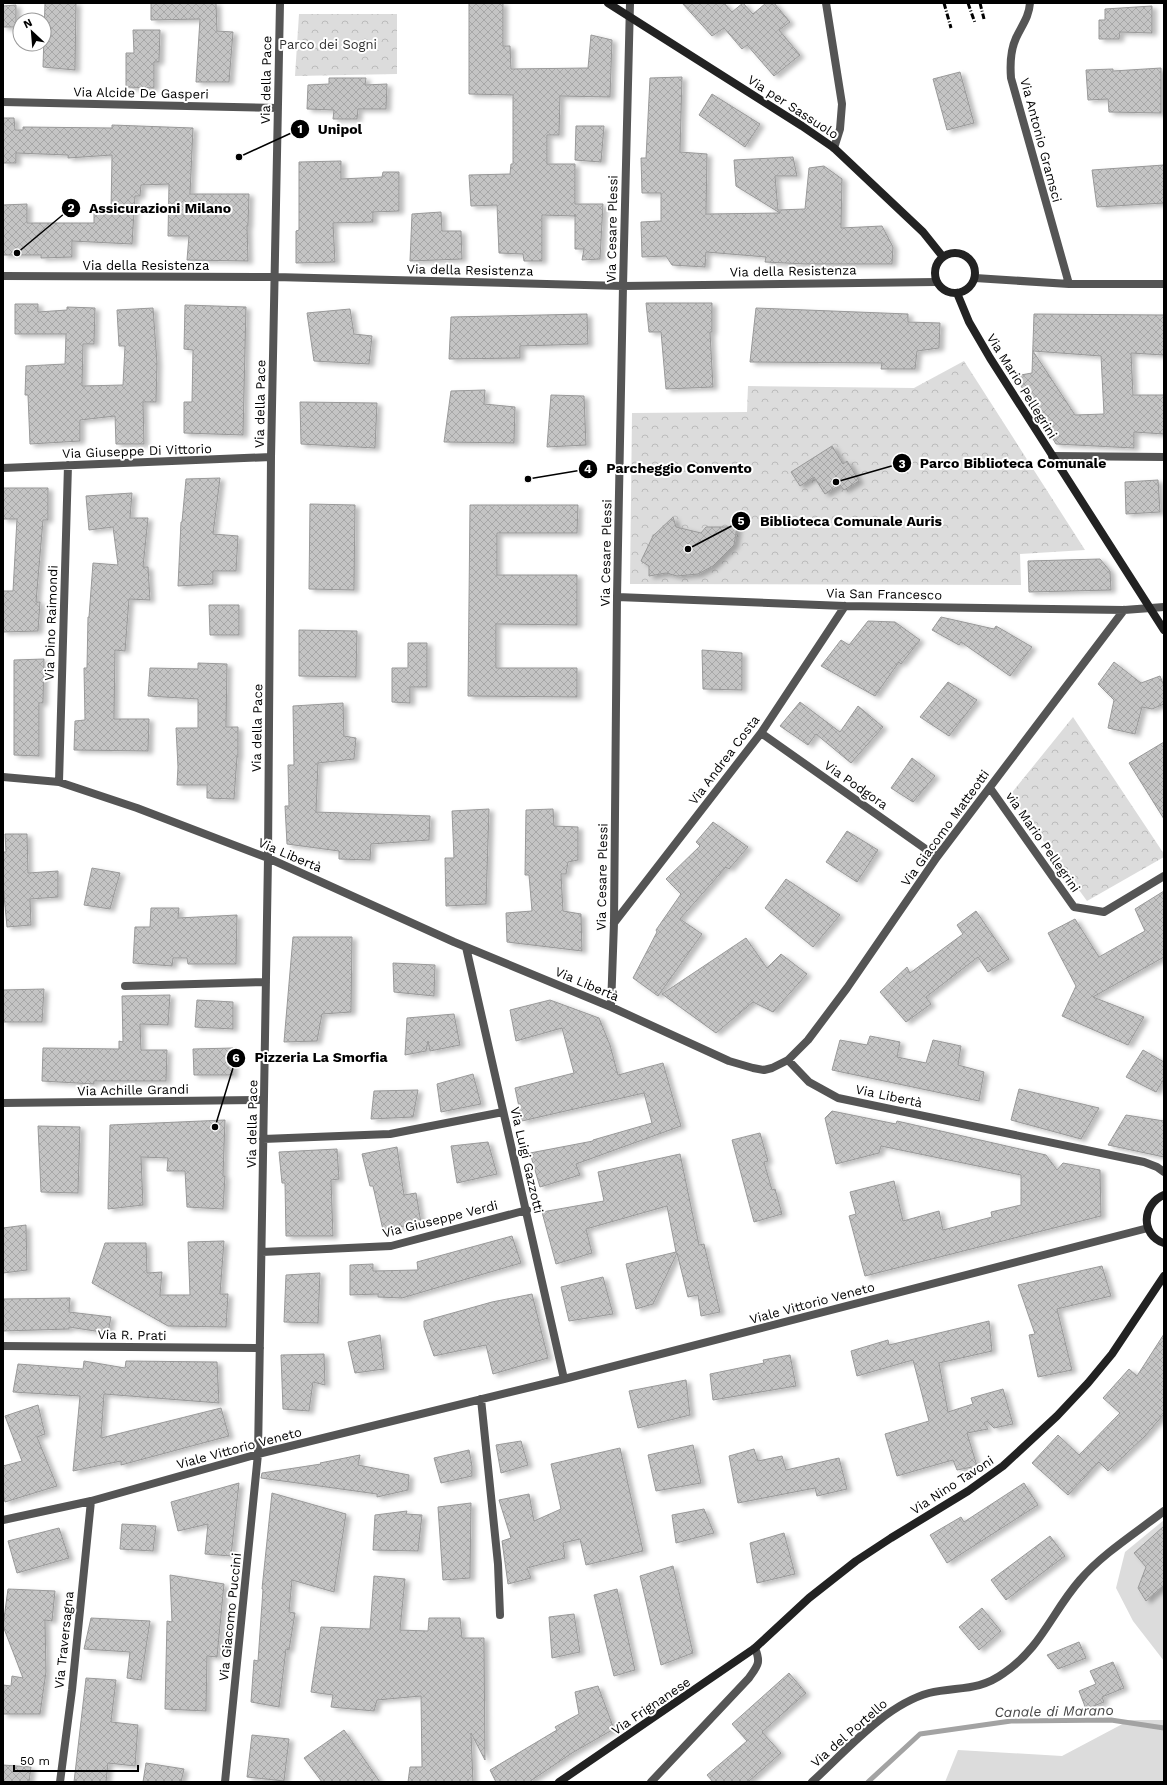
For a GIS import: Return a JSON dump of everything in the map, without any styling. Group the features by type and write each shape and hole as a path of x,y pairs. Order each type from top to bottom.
{"main road":[{"name":"Via per Sassuolo","path":"608,3 802,126 834,148 919,228 943,257"},
{"path":"955,252 966,256 974,266 975,278 968,289 957,293 945,291 936,282 935,268 943,257 955,252"},
{"name":"Via Mario Pellegrini","path":"957,293 969,322 990,358 1164,630"},
{"path":"1164,1194 1157,1198 1149,1208 1146,1221 1152,1236 1164,1243"},
{"name":"Via Nino Tavoni","path":"755,1648 804,1603 833,1579 891,1538 979,1484 1022,1449 1057,1416 1088,1383 1112,1354 1164,1276"},
{"name":"Via Frignanese","path":"559,1782 755,1648"}],"street":[{"name":"Via della Pace","path":"258,1454 268,858 271,458 280,3"},
{"name":"Via Cesare Plessi","path":"611,1008 614,923 622,286 628,15 630,3"},
{"path":"826,3 842,104 840,129 834,148"},
{"name":"Via Antonio Gramsci","path":"1030,3 1027,18 1015,39 1010,64 1011,78 1069,284"},
{"name":"Via Alcide De Gasperi","path":"3,102 278,108"},
{"name":"Via della Resistenza","path":"3,276 275,277 622,286 936,282"},
{"path":"975,278 1069,284 1164,284"},
{"path":"1052,456 1164,457"},
{"name":"Via Giuseppe Di Vittorio","path":"3,468 271,458"},
{"name":"Via Dino Raimondi","path":"59,782 68,465"},
{"name":"Via San Francesco","path":"617,597 845,606 1124,610 1164,607"},
{"name":"Via Andrea Costa","path":"614,923 761,733 845,606"},
{"name":"Via Giacomo Matteotti","path":"788,1060 808,1040 842,994 937,857 1124,610"},
{"name":"Via Podgora","path":"761,733 937,857"},
{"name":"Via Libertà","path":"3,777 59,782 137,808 268,858 466,947 611,1008 742,1066 764,1070 788,1060 810,1082 838,1098 1144,1162 1157,1167 1164,1172"},
{"name":"via Mario Pellegrini","path":"990,788 1074,907 1104,912 1164,876"},
{"name":"Via Luigi Gazzotti","path":"466,947 503,1112 527,1210 564,1379"},
{"path":"125,986 266,982"},
{"name":"Via Achille Grandi","path":"3,1103 264,1100"},
{"path":"263,1139 390,1134 503,1112"},
{"name":"Via Giuseppe Verdi","path":"262,1252 391,1246 527,1210"},
{"name":"Viale Vittorio Veneto","path":"3,1520 91,1501 258,1454 564,1379 1148,1228"},
{"name":"Via R. Prati","path":"3,1346 260,1348"},
{"path":"481,1400 498,1564 500,1615"},
{"name":"Via Giacomo Puccini","path":"225,1782 258,1454"},
{"name":"Via Traversagna","path":"60,1782 72,1690 91,1501"},
{"name":"Via del Portello","path":"812,1782 874,1724 900,1705 929,1693 973,1687 989,1683 1004,1673 1034,1647 1071,1591 1088,1571 1164,1511"},
{"path":"652,1782 749,1678 758,1665 759,1659 755,1648"}],"green space":[{"name":"Parco dei Sogni","path":"299,14 397,14 397,74 295,76"},
{"path":"964,361 1085,550 1020,554 1021,585 630,584 632,413 747,412 748,386 914,388"},
{"path":"1073,717 1164,854 1164,857 1087,901 1010,795"},
{"path":"1164,1520 1164,1661 1133,1621 1116,1588 1125,1552"},
{"path":"1130,1720 1164,1720 1164,1782 945,1782 958,1750 1062,1756"}],"building":[{"path":"45,3 76,3 75,70 43,67 43,52 52,52 52,12 45,12"},
{"path":"151,3 216,3 217,31 233,32 229,82 196,82 200,19 151,20"},
{"path":"469,3 503,3 503,46 510,46 511,69 588,68 591,35 612,40 610,97 560,96 559,135 547,135 547,164 575,164 575,204 603,204 600,259 582,260 584,249 575,249 575,216 542,215 542,261 524,261 523,254 499,253 497,205 471,206 469,175 510,174 511,164 513,164 513,95 469,94"},
{"path":"682,3 724,3 732,12 743,3 753,14 766,3 774,3 790,22 779,30 800,55 774,76 747,45 742,49 724,28 712,36"},
{"path":"16,5 16,12 12,12 12,27 3,27 3,6"},
{"path":"1152,6 1152,33 1120,32 1119,39 1099,39 1099,20 1105,20 1105,9"},
{"path":"133,30 160,30 159,62 154,62 154,88 126,87 126,53 134,53"},
{"path":"1161,68 1161,113 1109,112 1108,99 1088,100 1086,70 1113,69 1113,71"},
{"path":"960,72 974,123 947,130 933,79"},
{"path":"682,77 680,152 707,154 706,214 780,213 736,186 734,160 793,157 797,176 775,176 778,210 805,209 809,168 824,166 842,179 841,228 882,226 893,247 892,264 806,264 765,262 766,257 706,252 705,267 672,265 666,256 642,257 641,222 661,221 661,193 642,193 641,158 646,158 650,78"},
{"path":"329,78 366,78 365,85 387,84 386,109 358,109 357,119 333,119 334,110 307,109 308,85 329,84"},
{"path":"712,94 760,124 745,147 699,115"},
{"path":"3,118 14,118 15,130 23,130 23,127 112,128 112,125 193,128 190,194 249,194 247,226 248,261 187,260 189,236 168,236 169,184 141,185 140,196 135,196 132,244 72,241 72,257 41,258 41,255 3,255 3,205 27,204 27,223 94,223 94,211 111,211 112,155 68,158 68,155 16,153 16,163 3,163"},
{"path":"576,126 604,126 601,162 575,160"},
{"path":"341,161 341,179 382,177 383,172 399,172 399,211 373,212 373,222 333,223 335,262 296,263 296,231 299,230 299,162"},
{"path":"1164,165 1164,203 1097,207 1092,170"},
{"path":"441,212 442,231 461,231 462,259 410,261 412,214"},
{"path":"646,303 712,303 712,332 710,332 713,387 666,389 661,332 649,332"},
{"path":"15,304 38,304 38,312 67,310 67,307 95,308 94,344 83,344 82,386 123,385 125,346 119,346 117,310 153,308 157,363 156,402 143,402 144,444 116,444 115,416 80,420 80,441 30,444 28,395 25,395 26,366 65,364 66,334 15,334"},
{"path":"185,305 246,307 243,435 184,433 184,402 192,402 193,350 184,349"},
{"path":"756,308 908,314 908,322 940,323 939,348 917,351 915,369 881,369 882,363 750,362"},
{"path":"350,309 354,334 372,336 369,364 314,361 307,313"},
{"path":"587,314 588,344 520,346 520,358 449,359 451,317"},
{"path":"1034,314 1164,315 1164,355 1131,353 1133,395 1164,395 1164,434 1134,432 1134,448 1056,444 1015,376 1032,373","holes":["1033,351 1101,356 1104,414 1075,415"]},
{"path":"485,390 484,404 515,407 514,443 444,442 451,391"},
{"path":"551,395 584,396 586,445 547,447"},
{"path":"300,402 377,403 375,448 301,444"},
{"path":"832,446 843,464 847,461 859,481 844,490 840,485 825,494 814,477 800,486 791,472"},
{"path":"220,478 213,534 238,536 236,571 213,571 213,584 178,586 181,522 186,479"},
{"path":"1158,480 1160,512 1126,514 1125,482"},
{"path":"3,488 48,488 48,520 43,520 36,602 40,602 38,631 3,632 3,591 13,591 17,519 3,519"},
{"path":"132,493 130,518 148,518 143,567 148,567 150,600 129,599 125,651 115,650 114,719 149,719 148,751 74,750 75,721 85,720 84,668 87,668 88,617 93,563 118,565 113,527 89,530 86,496"},
{"path":"310,504 355,505 354,590 309,589"},
{"path":"470,505 578,505 577,533 497,533 497,575 577,575 577,625 496,624 496,668 577,668 577,697 468,696"},
{"path":"673,517 676,527 701,533 706,527 737,527 734,545 713,566 698,574 677,576 666,573 649,576 649,566 641,561 653,536"},
{"path":"1100,559 1110,571 1111,590 1029,592 1028,561"},
{"path":"209,605 239,605 239,635 210,635"},
{"path":"941,617 994,629 996,626 1032,647 1010,676 961,642 959,645 932,630"},
{"path":"868,621 895,622 920,640 901,664 899,662 875,696 821,666 841,640 849,645"},
{"path":"299,630 357,631 356,677 299,676"},
{"path":"408,643 427,643 427,687 410,687 410,703 392,702 392,668 408,668"},
{"path":"702,650 742,653 742,690 703,689"},
{"path":"44,659 43,703 39,703 39,756 14,755 14,660"},
{"path":"1114,662 1141,683 1160,676 1164,686 1164,704 1152,709 1142,707 1135,734 1108,728 1114,700 1098,684"},
{"path":"198,663 227,664 226,727 238,727 238,757 234,799 207,798 207,785 177,785 178,767 176,728 198,728 198,699 148,696 150,668 198,669"},
{"path":"948,682 977,700 949,736 920,717"},
{"path":"800,702 840,732 858,706 883,727 851,763 816,734 808,745 780,726"},
{"path":"343,703 344,736 356,738 354,759 318,763 316,812 430,816 429,840 371,844 370,860 339,859 339,851 287,844 285,806 289,806 288,765 294,765 293,706"},
{"path":"1164,742 1164,819 1129,763"},
{"path":"912,758 935,776 913,802 891,788"},
{"path":"489,809 486,904 446,906 445,858 454,858 452,811"},
{"path":"553,809 554,826 578,827 578,860 568,862 566,874 561,874 563,911 581,914 582,951 507,942 506,913 532,911 529,875 525,875 526,810"},
{"path":"713,822 748,847 729,869 726,867 680,919 702,934 658,996 633,978 657,932 656,930 681,894 666,879 700,846 696,842"},
{"path":"847,831 878,850 857,882 826,862"},
{"path":"5,834 27,834 28,873 58,871 58,897 30,899 31,925 7,927 3,885 3,852 6,852"},
{"path":"92,868 120,873 110,909 84,905"},
{"path":"786,879 840,915 813,947 765,908"},
{"path":"1164,891 1164,957 1093,997 1144,1017 1128,1045 1062,1016 1076,986 1048,933 1075,919 1099,957 1145,931 1135,909"},
{"path":"151,908 179,908 178,918 237,915 236,964 188,964 187,958 173,958 172,966 133,963 135,927 150,927"},
{"path":"976,911 1009,959 988,972 978,957 926,997 931,1004 906,1022 880,992 907,967 910,973 963,934 957,925"},
{"path":"293,937 352,937 351,1012 322,1014 317,1041 284,1042"},
{"path":"746,938 767,968 781,954 807,974 773,1012 753,1002 716,1033 662,994"},
{"path":"393,963 435,965 434,996 394,992"},
{"path":"44,989 42,1022 3,1022 3,990"},
{"path":"170,995 168,1025 140,1024 141,1050 167,1050 166,1081 94,1081 94,1084 42,1081 43,1048 119,1049 119,1041 123,1042 122,996"},
{"path":"197,1000 233,1002 233,1029 195,1027"},
{"path":"550,1000 599,1018 610,1045 618,1075 663,1063 681,1126 576,1164 580,1175 540,1187 530,1153 593,1141 652,1123 644,1093 522,1121 515,1088 574,1073 562,1028 516,1041 510,1010"},
{"path":"454,1014 460,1045 430,1051 428,1041 426,1051 405,1055 407,1018"},
{"path":"870,1036 900,1042 897,1057 926,1063 933,1040 961,1046 958,1065 984,1072 979,1101 832,1070 840,1040 867,1045"},
{"path":"233,1048 233,1075 194,1075 193,1049"},
{"path":"1143,1050 1164,1062 1164,1079 1156,1092 1126,1077"},
{"path":"473,1074 481,1104 441,1112 437,1084"},
{"path":"1019,1089 1099,1108 1081,1139 1011,1120"},
{"path":"418,1090 413,1117 371,1119 374,1091"},
{"path":"832,1111 896,1124 897,1121 1046,1155 1057,1170 1063,1163 1100,1170 1101,1216 865,1276 849,1216 856,1214 850,1192 894,1181 903,1221 939,1211 943,1230 992,1217 991,1212 1021,1205 1021,1175 881,1146 879,1153 836,1164 825,1118"},
{"path":"1126,1115 1164,1121 1164,1157 1108,1145"},
{"path":"225,1120 223,1176 225,1176 223,1209 187,1207 185,1171 167,1171 168,1158 141,1157 143,1205 108,1209 110,1125"},
{"path":"38,1126 80,1127 78,1193 41,1192"},
{"path":"760,1133 768,1161 764,1162 772,1190 775,1189 782,1214 754,1222 732,1140"},
{"path":"488,1142 497,1174 457,1183 451,1146"},
{"path":"397,1147 404,1195 416,1193 421,1223 383,1230 373,1186 370,1186 362,1154"},
{"path":"337,1149 339,1179 331,1180 333,1236 286,1236 285,1183 282,1183 279,1152"},
{"path":"680,1154 699,1245 704,1244 720,1312 701,1316 698,1295 688,1297 677,1253 653,1304 636,1309 626,1264 676,1252 667,1206 586,1229 592,1253 556,1264 542,1212 604,1201 598,1172"},
{"path":"26,1225 27,1270 3,1273 3,1228"},
{"path":"512,1236 521,1263 402,1298 378,1297 378,1294 350,1295 350,1265 373,1264 373,1271 418,1270 417,1262"},
{"path":"224,1241 220,1294 228,1294 226,1327 168,1326 92,1283 105,1243 146,1243 147,1273 162,1272 160,1295 190,1295 188,1242"},
{"path":"1102,1266 1111,1296 1057,1309 1072,1370 1038,1377 1029,1335 1035,1334 1018,1285"},
{"path":"320,1273 318,1323 284,1322 286,1275"},
{"path":"603,1277 613,1314 569,1321 561,1287"},
{"path":"532,1294 548,1358 493,1374 486,1345 434,1356 424,1327 424,1321 492,1302"},
{"path":"70,1298 69,1312 111,1317 108,1333 69,1327 69,1329 3,1331 3,1299"},
{"path":"989,1321 992,1351 939,1363 948,1412 973,1404 971,1398 1003,1389 1013,1424 994,1428 987,1421 984,1423 988,1429 967,1433 977,1466 957,1470 953,1460 897,1476 885,1434 929,1421 913,1360 857,1376 851,1351 888,1340 889,1345"},
{"path":"1164,1334 1164,1414 1145,1436 1108,1471 1099,1462 1068,1495 1032,1463 1058,1435 1079,1455 1120,1413 1103,1398 1129,1369 1137,1376"},
{"path":"380,1335 384,1369 355,1373 348,1342"},
{"path":"324,1354 325,1385 313,1382 309,1411 283,1409 281,1355"},
{"path":"790,1355 796,1386 713,1400 710,1374 764,1363 763,1360"},
{"path":"84,1361 125,1368 126,1361 217,1362 219,1403 104,1394 101,1438 221,1408 229,1436 121,1465 121,1461 73,1471 80,1396 13,1392 18,1364 83,1369"},
{"path":"686,1380 690,1415 638,1428 629,1391"},
{"path":"38,1405 45,1434 37,1437 57,1486 5,1502 3,1494 3,1466 22,1461 5,1416"},
{"path":"521,1441 528,1465 501,1473 496,1445"},
{"path":"693,1445 701,1483 656,1491 648,1455"},
{"path":"620,1448 643,1551 586,1565 580,1539 563,1543 565,1558 527,1568 531,1578 508,1584 502,1541 511,1538 499,1500 529,1494 534,1521 561,1509 551,1464"},
{"path":"754,1449 758,1461 782,1456 786,1470 839,1458 847,1489 817,1496 815,1488 738,1503 729,1456"},
{"path":"469,1450 472,1476 441,1483 434,1458"},
{"path":"360,1455 358,1465 409,1475 408,1490 377,1497 377,1494 261,1478 262,1473 321,1464 320,1463"},
{"path":"239,1483 231,1556 205,1554 208,1524 178,1531 171,1502"},
{"path":"1024,1483 1038,1505 947,1563 930,1535 961,1517 964,1522"},
{"path":"272,1493 346,1514 334,1592 292,1580 289,1612 295,1613 289,1650 286,1649 279,1707 251,1702 254,1660 258,1661 262,1589"},
{"path":"471,1503 470,1578 443,1580 438,1507"},
{"path":"704,1509 714,1533 676,1543 672,1515"},
{"path":"407,1511 406,1514 422,1515 418,1551 373,1550 375,1515"},
{"path":"122,1524 156,1526 153,1551 120,1549"},
{"path":"1164,1526 1164,1585 1146,1601 1138,1588 1146,1567 1134,1553"},
{"path":"59,1528 69,1558 17,1573 8,1541"},
{"path":"784,1533 795,1574 757,1583 750,1543"},
{"path":"1050,1536 1065,1556 1006,1600 991,1580"},
{"path":"673,1566 693,1653 661,1665 640,1576"},
{"path":"170,1575 224,1584 217,1657 207,1656 206,1711 165,1709 167,1621 172,1622"},
{"path":"374,1576 405,1579 400,1630 428,1631 429,1618 460,1618 462,1638 484,1638 485,1760 471,1733 473,1782 408,1782 410,1767 422,1767 421,1696 377,1700 374,1711 331,1707 333,1695 311,1692 321,1627 370,1629"},
{"path":"8,1589 55,1591 52,1621 45,1620 46,1672 40,1714 3,1714 3,1685 11,1686 12,1676 23,1678 3,1626"},
{"path":"617,1589 635,1670 614,1676 594,1595"},
{"path":"982,1608 1001,1631 979,1650 959,1627"},
{"path":"574,1614 580,1652 552,1658 549,1617"},
{"path":"91,1618 150,1621 141,1680 127,1678 130,1652 84,1649"},
{"path":"1079,1642 1086,1658 1058,1669 1047,1655"},
{"path":"1113,1662 1124,1688 1102,1697 1104,1702 1086,1709 1079,1691 1096,1684 1090,1671"},
{"path":"789,1673 806,1693 762,1732 781,1753 748,1782 713,1782 707,1775 747,1741 732,1724"},
{"path":"86,1678 116,1680 111,1722 138,1725 135,1766 108,1763 106,1782 74,1782"},
{"path":"598,1686 614,1729 572,1753 529,1782 496,1782 490,1770 557,1730 555,1727 579,1714 575,1692"},
{"path":"344,1730 380,1782 322,1782 304,1758"},
{"path":"252,1735 289,1739 284,1781 247,1777"},
{"path":"146,1763 184,1769 181,1782 143,1782"},
{"path":"3,1765 31,1767 29,1782 3,1782"}],"waterway":[{"name":"Canale di Marano","path":"868,1782 920,1734 1011,1721 1111,1720 1164,1728"}],"railway":[{"path":"944,3 951,28"},
{"path":"968,3 975,23"},
{"path":"980,3 984,19"}],"place":[{"name":"Unipol","path":"239,157"},
{"name":"Assicurazioni Milano","path":"17,253"},
{"name":"Parcheggio Convento","path":"528,479"},
{"name":"Parco Biblioteca Comunale","path":"836,482"},
{"name":"Biblioteca Comunale Auris","path":"688,549"},
{"name":"Pizzeria La Smorfia","path":"215,1127"}]}
